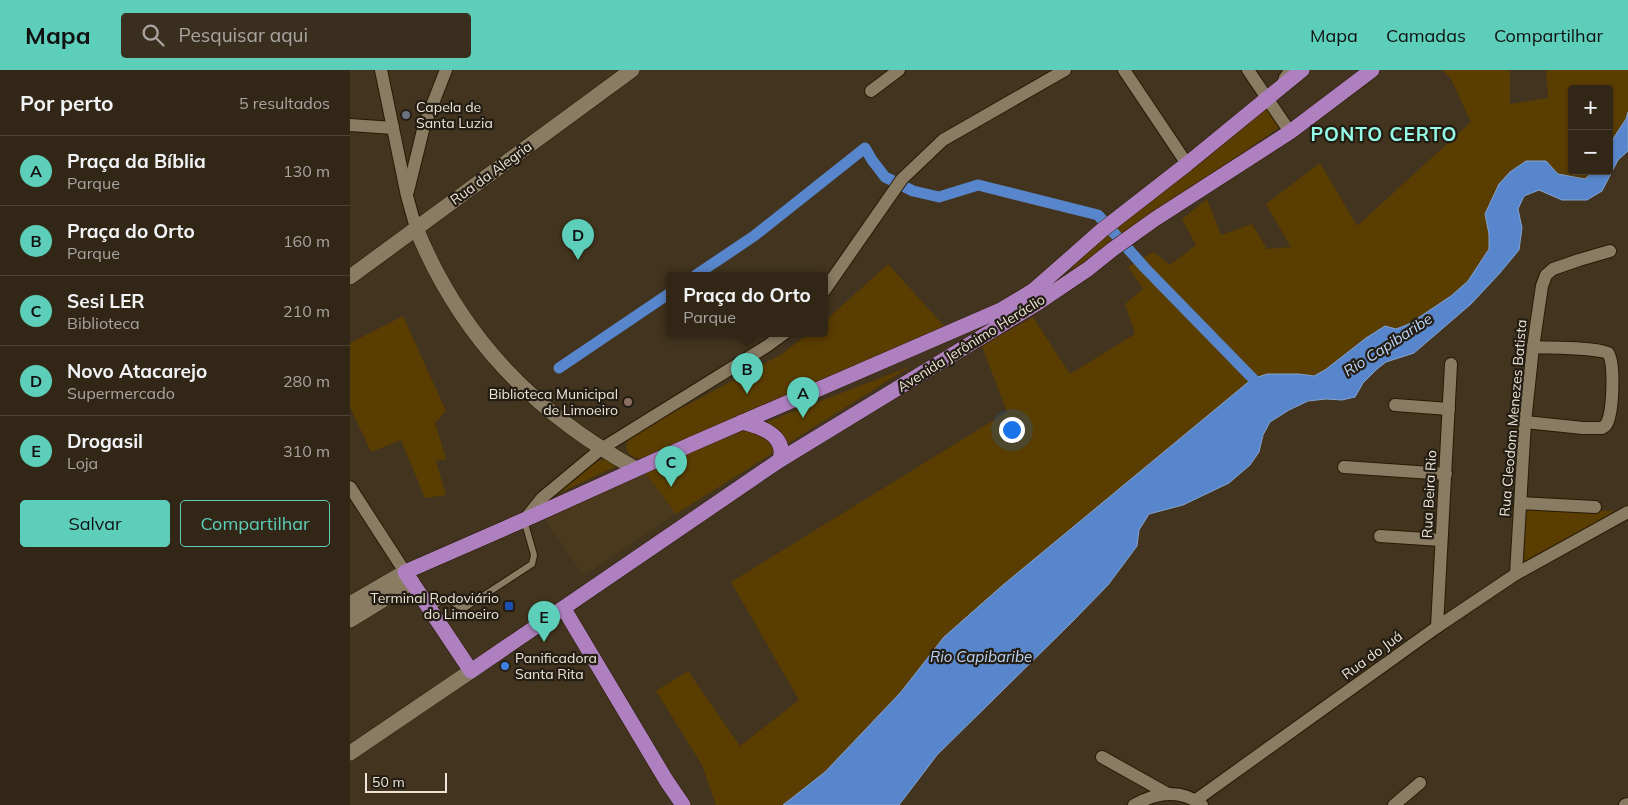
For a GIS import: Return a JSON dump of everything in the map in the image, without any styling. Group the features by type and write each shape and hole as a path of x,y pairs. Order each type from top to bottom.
{"main road":[{"name":"Avenida Jerônimo Heráclio","path":"408,577 524,520 636,469 1002,310 1034,290 1118,217 1187,164 1302,70"},
{"name":"Avenida Jerônimo Heráclio","path":"471,671 780,460 1039,302 1222,175 1290,132 1372,70"},
{"path":"742,422 772,433 781,446 782,454 780,460"},
{"path":"408,577 471,671"},
{"path":"564,609 666,780 683,805"}],"street":[{"path":"381,70 407,196 416,228 428,257 455,306 492,356 513,378 565,423 601,449 636,469"},
{"path":"407,196 424,126 446,70"},
{"name":"Rua da Alegria","path":"350,278 632,70"},
{"path":"871,91 899,70"},
{"path":"828,285 899,184 943,140 1065,70"},
{"path":"1124,70 1187,164"},
{"path":"1248,70 1290,132"},
{"path":"350,125 393,128"},
{"name":"Rua Cleodom Menezes Batista","path":"1516,574 1525,422 1532,347 1542,286 1548,272 1558,266 1610,251"},
{"path":"524,520 542,498 601,449 779,337"},
{"path":"1525,422 1602,428 1608,421 1611,403 1612,360 1608,353 1532,347"},
{"name":"Rua Beira Rio","path":"1437,627 1452,364"},
{"path":"1395,405 1449,409"},
{"path":"1344,467 1446,474"},
{"path":"350,487 408,577"},
{"path":"1520,503 1595,507"},
{"name":"Rua do Juá","path":"1134,805 1168,794 1175,794 1199,802 1437,627 1516,574 1628,512"},
{"path":"1380,536 1441,540"},
{"path":"350,604 408,577"},
{"path":"350,620 408,577"},
{"path":"350,754 471,671"},
{"path":"1102,757 1168,794"},
{"path":"1394,805 1420,783"}],"lane":[{"path":"1279,87 1282,77 1287,70"},
{"path":"431,611 438,603 446,599 450,599 459,606 466,607 532,564 534,555 524,520"}],"shaded area":[{"path":"1442,70 1510,70 1510,104 1548,98 1546,70 1628,70 1628,112 1626,119 1613,139 1613,85 1568,85 1568,175 1590,175 1585,179 1558,174 1546,161 1526,161 1510,172 1485,214 1489,234 1489,249 1468,281 1451,296 1409,324 1366,338 1325,370 1314,376 1267,374 1252,379 944,637 901,692 825,772 783,805 716,805 702,765 656,691 688,671 740,746 799,700 731,582 1007,412 982,346 1033,317 1070,374 1135,334 1125,304 1143,289 1128,267 1153,252 1170,265 1196,245 1182,219 1207,199 1221,235 1252,224 1267,249 1291,247 1266,204 1320,163 1357,226 1471,122 1451,79"},
{"path":"1267,109 1280,127 1070,271 1080,258 1127,215"},
{"path":"888,264 944,326 642,458 635,458 629,454 626,444 633,434 782,354 804,337 828,337 828,318"},
{"path":"403,316 446,411 435,423 446,459 436,461 446,495 425,498 401,440 371,452 350,407 350,343"},
{"path":"911,366 676,514 643,470"},
{"path":"610,458 617,466 555,495 588,467"},
{"path":"643,470 676,514 584,576 544,518"},
{"path":"1525,509 1615,511 1524,564"}],"water":[{"name":"Rio Capibaribe","path":"1628,112 1628,151 1618,160 1613,170 1613,139 1626,119"},
{"name":"Rio Capibaribe","path":"1526,161 1546,161 1558,174 1585,179 1590,175 1610,175 1602,191 1587,200 1562,200 1539,190 1524,196 1518,209 1522,228 1519,250 1471,304 1414,353 1386,362 1363,383 1355,397 1342,400 1308,401 1289,410 1270,422 1263,435 1259,452 1250,465 1229,483 1183,505 1149,514 1139,530 1137,546 1108,585 937,755 899,805 783,805 825,772 901,692 944,637 1003,585 1252,379 1267,374 1314,376 1385,326 1396,329 1409,324 1451,296 1468,281 1489,249 1489,234 1485,214 1499,184 1510,172"}],"waterway":[{"path":"700,272 754,236 865,148 885,177 913,191 939,197 978,185 1098,215 1145,268 1262,388"},
{"path":"559,368 666,296"}],"place":[{"name":"Capela de Santa Luzia","path":"406,115"},
{"name":"Novo Atacarejo","path":"578,260"},
{"name":"Praça do Orto","path":"747,394"},
{"name":"Biblioteca Municipal de Limoeiro","path":"628,402"},
{"name":"Praça da Bíblia","path":"803,418"},
{"name":"Sesi LER","path":"671,487"},
{"name":"Terminal Rodoviário do Limoeiro","path":"509,606"},
{"name":"Drogasil","path":"544,642"},
{"name":"Panificadora Santa Rita","path":"505,666"}],"district":[{"name":"PONTO CERTO","path":"1384,134"}]}
